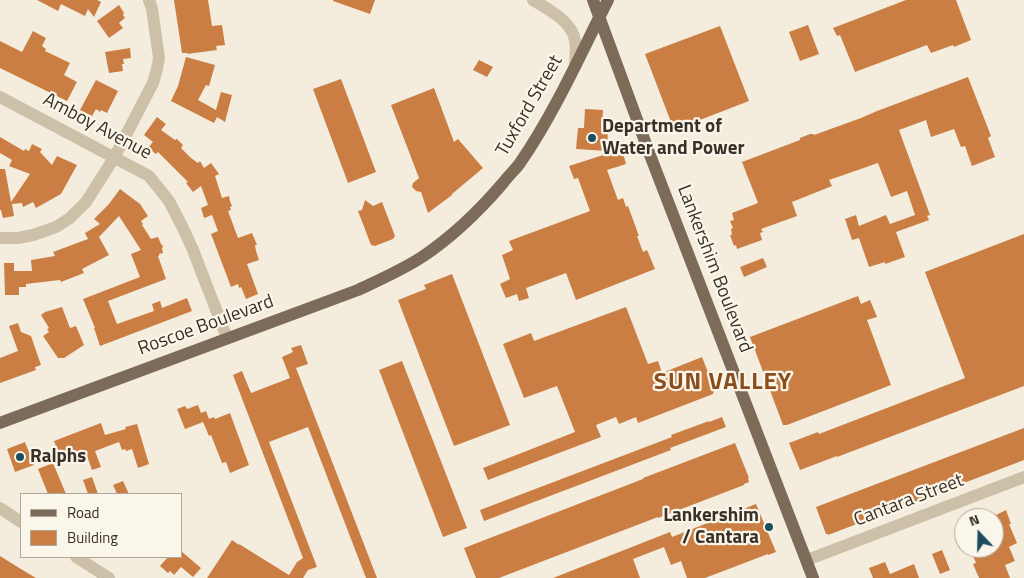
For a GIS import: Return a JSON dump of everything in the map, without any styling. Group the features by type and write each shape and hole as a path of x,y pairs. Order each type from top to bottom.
{"main road":[{"name":"Lankershim Boulevard","path":"593,0 813,578"},
{"name":"Tuxford Street","path":"422,257 473,216 518,165 553,109 608,0"},
{"name":"Roscoe Boulevard","path":"3,424 358,290 422,257"}],"street":[{"path":"0,238 18,238 56,228 70,218 86,202 114,158 153,83 157,69 159,58 149,0"},
{"path":"533,0 552,11 570,29 575,39 575,66"},
{"path":"538,0 544,0"},
{"name":"Amboy Avenue","path":"0,97 149,176 168,201 192,250 227,338"},
{"name":"Cantara Street","path":"807,560 1023,482"},
{"path":"0,508 20,521"},
{"path":"78,558 109,578"}],"building":[{"path":"37,0 97,0 101,2 94,17 88,9 85,16 61,4 58,11"},
{"path":"174,0 208,0 212,26 222,25 225,45 216,46 217,50 182,53"},
{"path":"333,0 375,0 370,14"},
{"path":"906,0 956,0 971,40 931,53 927,45 855,72 840,35 837,36 833,28"},
{"path":"119,5 125,18 119,23 123,28 109,38 97,21"},
{"path":"808,25 819,54 800,61 789,32"},
{"path":"720,26 749,101 674,130 645,54"},
{"path":"33,31 46,38 42,46 46,49 45,51 70,63 64,75 77,82 67,101 0,68 0,41 22,52"},
{"path":"130,48 131,58 123,59 123,71 109,73 105,52"},
{"path":"186,57 215,65 209,86 206,85 198,100 216,110 221,92 232,95 225,122 217,117 214,123 171,101 178,86"},
{"path":"479,60 493,67 487,77 473,70"},
{"path":"968,77 991,136 988,138 995,157 972,166 965,146 961,147 954,129 931,137 926,120 899,130 930,215 927,216 929,220 896,232 905,257 869,267 859,238 852,240 845,219 856,215 859,226 886,215 890,224 915,215 907,191 891,197 878,163 829,180 832,186 792,202 797,216 761,229 763,232 760,233 762,240 737,249 736,245 734,246 730,235 732,235 731,229 733,228 730,221 734,220 732,213 758,203 742,162 800,140 800,138 810,134 814,135"},
{"path":"341,79 376,172 348,183 313,89"},
{"path":"96,80 118,91 107,113 96,109 92,116 80,110"},
{"path":"434,88 454,142 458,139 483,168 428,213 421,192 416,191 412,187 413,183 419,178 391,105"},
{"name":"Department of Water and Power","path":"585,109 603,110 602,129 608,129 607,151 576,149 578,128 584,128"},
{"path":"157,117 166,124 161,130 175,140 177,139 183,145 181,148 191,158 198,163 200,161 204,168 211,163 219,174 215,176 222,198 229,196 232,206 230,207 231,210 228,211 238,238 252,233 257,245 255,245 259,260 247,264 258,294 246,299 238,284 231,287 211,234 218,231 212,215 204,218 201,208 208,205 201,186 193,192 186,183 188,182 158,152 156,154 148,148 153,142 144,135"},
{"path":"0,137 24,151 25,149 29,151 32,144 42,149 40,152 52,165 57,156 77,165 61,194 36,208 33,202 23,207 22,203 12,204 14,216 3,218 0,210 0,169 5,169 11,202 30,174 9,166 12,160 0,153"},
{"path":"622,149 626,164 607,170 618,200 623,198 626,207 628,206 643,252 647,250 655,269 576,300 566,273 526,288 529,298 519,301 517,294 506,298 500,284 510,279 502,255 513,250 509,241 590,211 578,178 574,179 569,166"},
{"path":"120,189 140,204 148,216 141,221 142,225 151,239 158,237 163,246 163,253 158,256 166,279 108,301 117,324 154,311 152,304 160,301 162,308 187,298 192,311 100,346 83,299 140,277 131,254 141,250 119,216 99,237 109,255 82,269 84,273 61,282 60,280 26,284 26,287 19,287 19,295 5,295 4,263 14,263 14,271 32,271 31,260 55,256 53,252 88,239 85,233 100,224 94,219 109,204"},
{"path":"365,200 373,206 382,202 395,236 393,239 375,246 371,245 358,211 362,210"},
{"path":"1024,234 1024,386 800,470 789,443 818,432 819,434 965,378 925,272"},
{"path":"763,258 767,267 744,277 740,267"},
{"path":"452,274 510,425 454,446 398,300 426,289 424,285"},
{"path":"858,296 861,304 870,300 877,317 867,320 891,385 783,425 750,337"},
{"path":"62,307 70,328 76,326 84,345 64,358 58,358 43,336 49,332 47,329 49,328 41,315"},
{"path":"626,307 648,364 658,361 662,373 702,357 711,380 713,394 638,423 636,417 619,424 616,417 596,425 601,437 488,480 483,468 575,432 557,386 524,398 503,344 531,333 534,341"},
{"path":"18,323 21,332 31,336 41,365 35,367 36,370 0,383 0,358 18,351 9,326"},
{"path":"301,345 308,364 296,368 377,578 366,578 308,427 269,442 317,567 308,570 303,578 207,578 232,540 289,575 297,562 303,558 233,375 242,371 251,393 290,378 282,357 293,352 291,348"},
{"path":"402,361 467,528 443,537 379,370"},
{"path":"198,405 201,413 206,411 209,419 214,417 215,419 230,413 249,465 230,473 226,462 222,463 211,435 209,436 203,422 185,429 177,409 185,406 187,409"},
{"path":"722,417 726,427 670,448 671,450 484,521 480,510"},
{"path":"101,423 105,435 137,424 149,464 138,468 132,449 122,450 119,442 95,451 101,467 92,470 86,453 79,456 77,451 60,457 54,441"},
{"path":"1024,428 1024,460 828,535 826,534 816,507"},
{"name":"Ralphs","path":"25,442 34,465 15,472 7,449"},
{"path":"735,443 749,478 749,482 744,485 499,578 476,578 464,548"},
{"path":"53,463 66,493 48,493 38,469"},
{"path":"92,477 98,493 88,493 83,480"},
{"path":"123,481 129,493 117,493 113,485"},
{"path":"756,504 776,552 705,578 687,578 681,561 671,565 664,547 633,559 640,578 553,578 670,532 672,537"},
{"path":"1006,510 1011,524 1009,524 1017,543 1009,547 1015,561 1005,565 1010,578 979,578 973,564 976,563 974,558 1004,558 1004,511"},
{"path":"942,550 950,570 940,574 932,554"},
{"path":"182,552 201,568 193,577 181,567 174,575 170,571 168,573 160,566 167,558 182,558"},
{"path":"0,556 16,566 36,578 0,578"},
{"path":"885,562 890,574 914,564 919,578 873,578 869,568"}],"place":[{"name":"Department of Water and Power","path":"592,138"},
{"name":"Ralphs","path":"20,457"},
{"name":"Lankershim / Cantara","path":"769,527"}],"district":[{"name":"SUN VALLEY","path":"723,383"}]}
